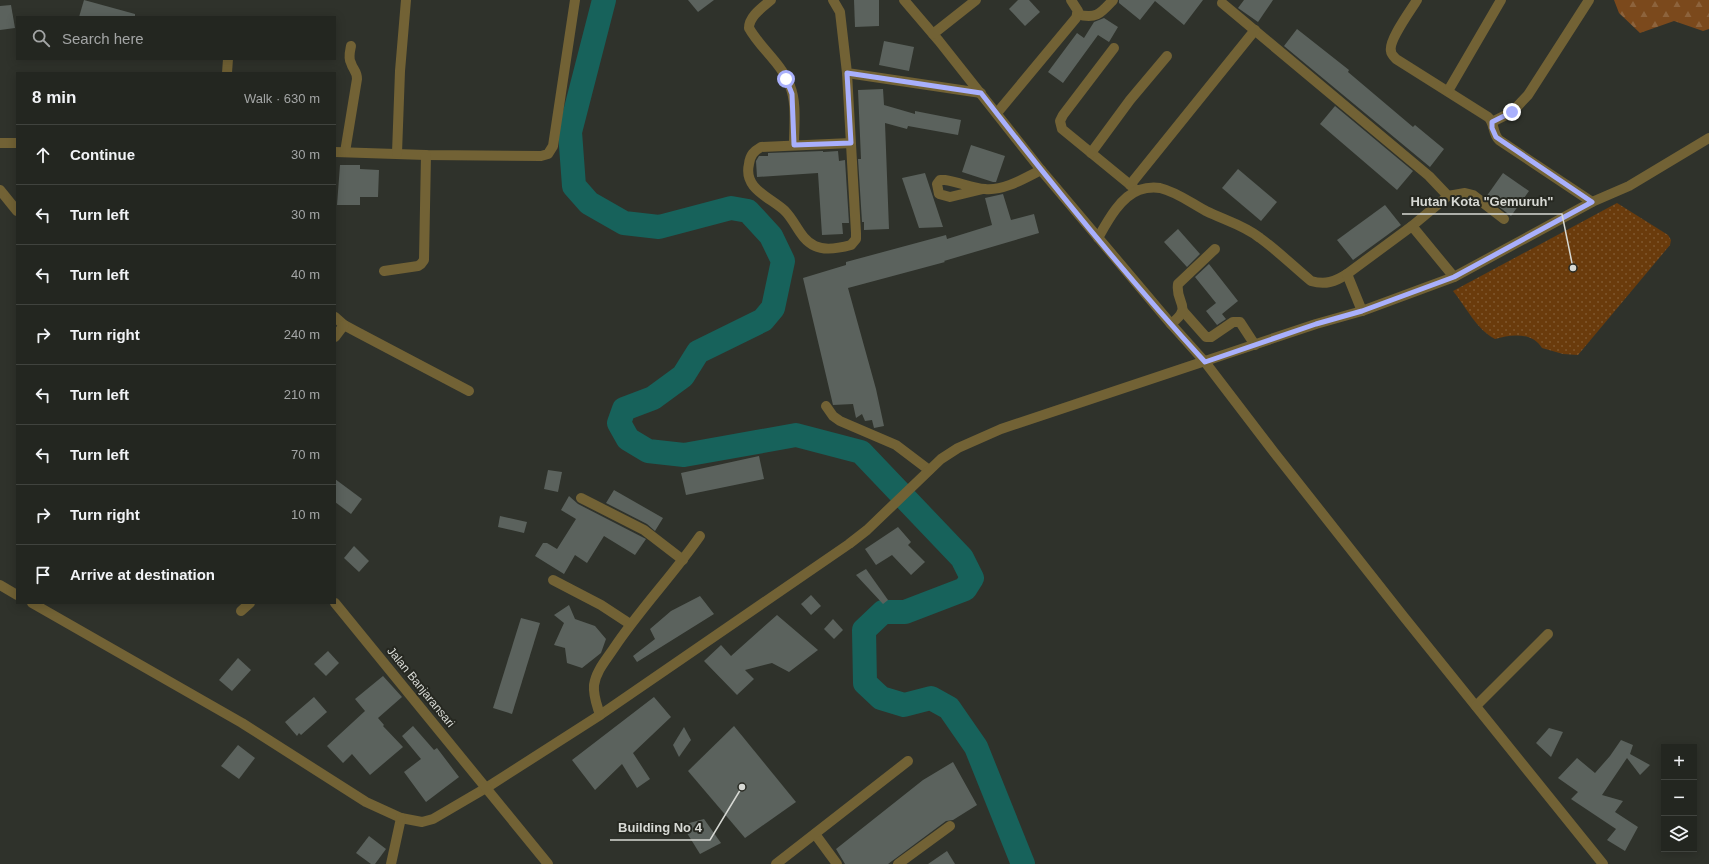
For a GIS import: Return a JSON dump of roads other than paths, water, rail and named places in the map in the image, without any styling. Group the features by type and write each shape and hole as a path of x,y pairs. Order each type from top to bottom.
{"street":[{"path":"397,154 400,71 406,0"},
{"path":"336,152 426,155 541,156 548,154 553,146 575,0"},
{"path":"772,0 754,15 749,28 775,62 790,86 794,115 794,145"},
{"path":"833,0 840,12 847,73 851,143 856,239 851,245 822,248 805,239 786,211 752,185 748,178 750,158 754,151 761,147 851,143"},
{"path":"904,0 981,93 1041,170 1205,362 1277,456 1454,680 1603,864"},
{"path":"933,34 976,0"},
{"path":"997,113 1077,14 1077,7 1071,0"},
{"path":"1077,14 1089,17 1100,14 1113,0"},
{"path":"1417,0 1392,41 1391,51 1396,59 1488,117 1492,122 1493,133 1498,140 1592,202"},
{"path":"1448,91 1500,0"},
{"path":"1492,122 1512,112 1528,95 1589,0"},
{"path":"1222,3 1429,176 1448,196"},
{"path":"1098,238 1108,221 1255,30"},
{"path":"346,152 357,79 357,74 349,59 351,46"},
{"path":"1114,48 1062,115 1060,121 1062,129 1134,188 1159,188 1174,193 1207,212 1245,228 1261,238 1311,281 1320,284 1338,280 1412,226 1448,196 1465,193 1473,195 1504,219"},
{"path":"1091,153 1130,100 1166,56"},
{"path":"227,72 228,60"},
{"path":"847,73 981,93"},
{"path":"34,604 242,723 366,802 401,818 422,822 433,820 600,715 836,553 867,530 941,459 958,448 980,437 1316,324 1362,311 1454,277 1592,202 1630,186 1709,138"},
{"path":"0,143 16,143"},
{"path":"384,272 418,266 424,260 426,155"},
{"path":"983,189 999,188 1021,180 1041,170"},
{"path":"0,190 16,210"},
{"path":"1412,226 1454,277"},
{"path":"1215,249 1178,284 1177,290 1183,307 1183,312 1206,337 1211,338 1234,322 1240,322 1255,345"},
{"path":"1347,274 1362,311"},
{"path":"1171,324 1183,312"},
{"path":"336,318 344,325 469,391"},
{"path":"336,335 344,325"},
{"path":"826,406 833,416 840,421 896,445 929,470"},
{"path":"581,498 644,530 683,560"},
{"path":"600,715 594,697 594,686 597,674 630,624 683,560 700,536"},
{"path":"553,580 601,605 630,624"},
{"path":"0,585 16,594"},
{"path":"241,612 249,604"},
{"name":"Jalan Banjaransari","path":"336,604 548,864"},
{"path":"1476,706 1548,634"},
{"path":"776,864 908,761"},
{"path":"391,864 401,818"},
{"path":"898,864 950,826"},
{"path":"815,834 837,864"}],"waterway":[{"path":"604,0 570,132 574,186 589,203 624,223 659,227 731,208 748,211 771,236 783,261 773,308 763,320 698,352 683,376 653,398 624,409 619,423 628,439 648,451 684,455 796,435 861,452 962,558 972,578 965,589 905,612 883,612 864,630 865,683 881,698 904,705 931,698 949,708 976,747 1023,864"}],"place":[{"name":"Hutan Kota \"Gemuruh\"","path":"1573,268"},
{"name":"Building No 4","path":"742,787"}]}
